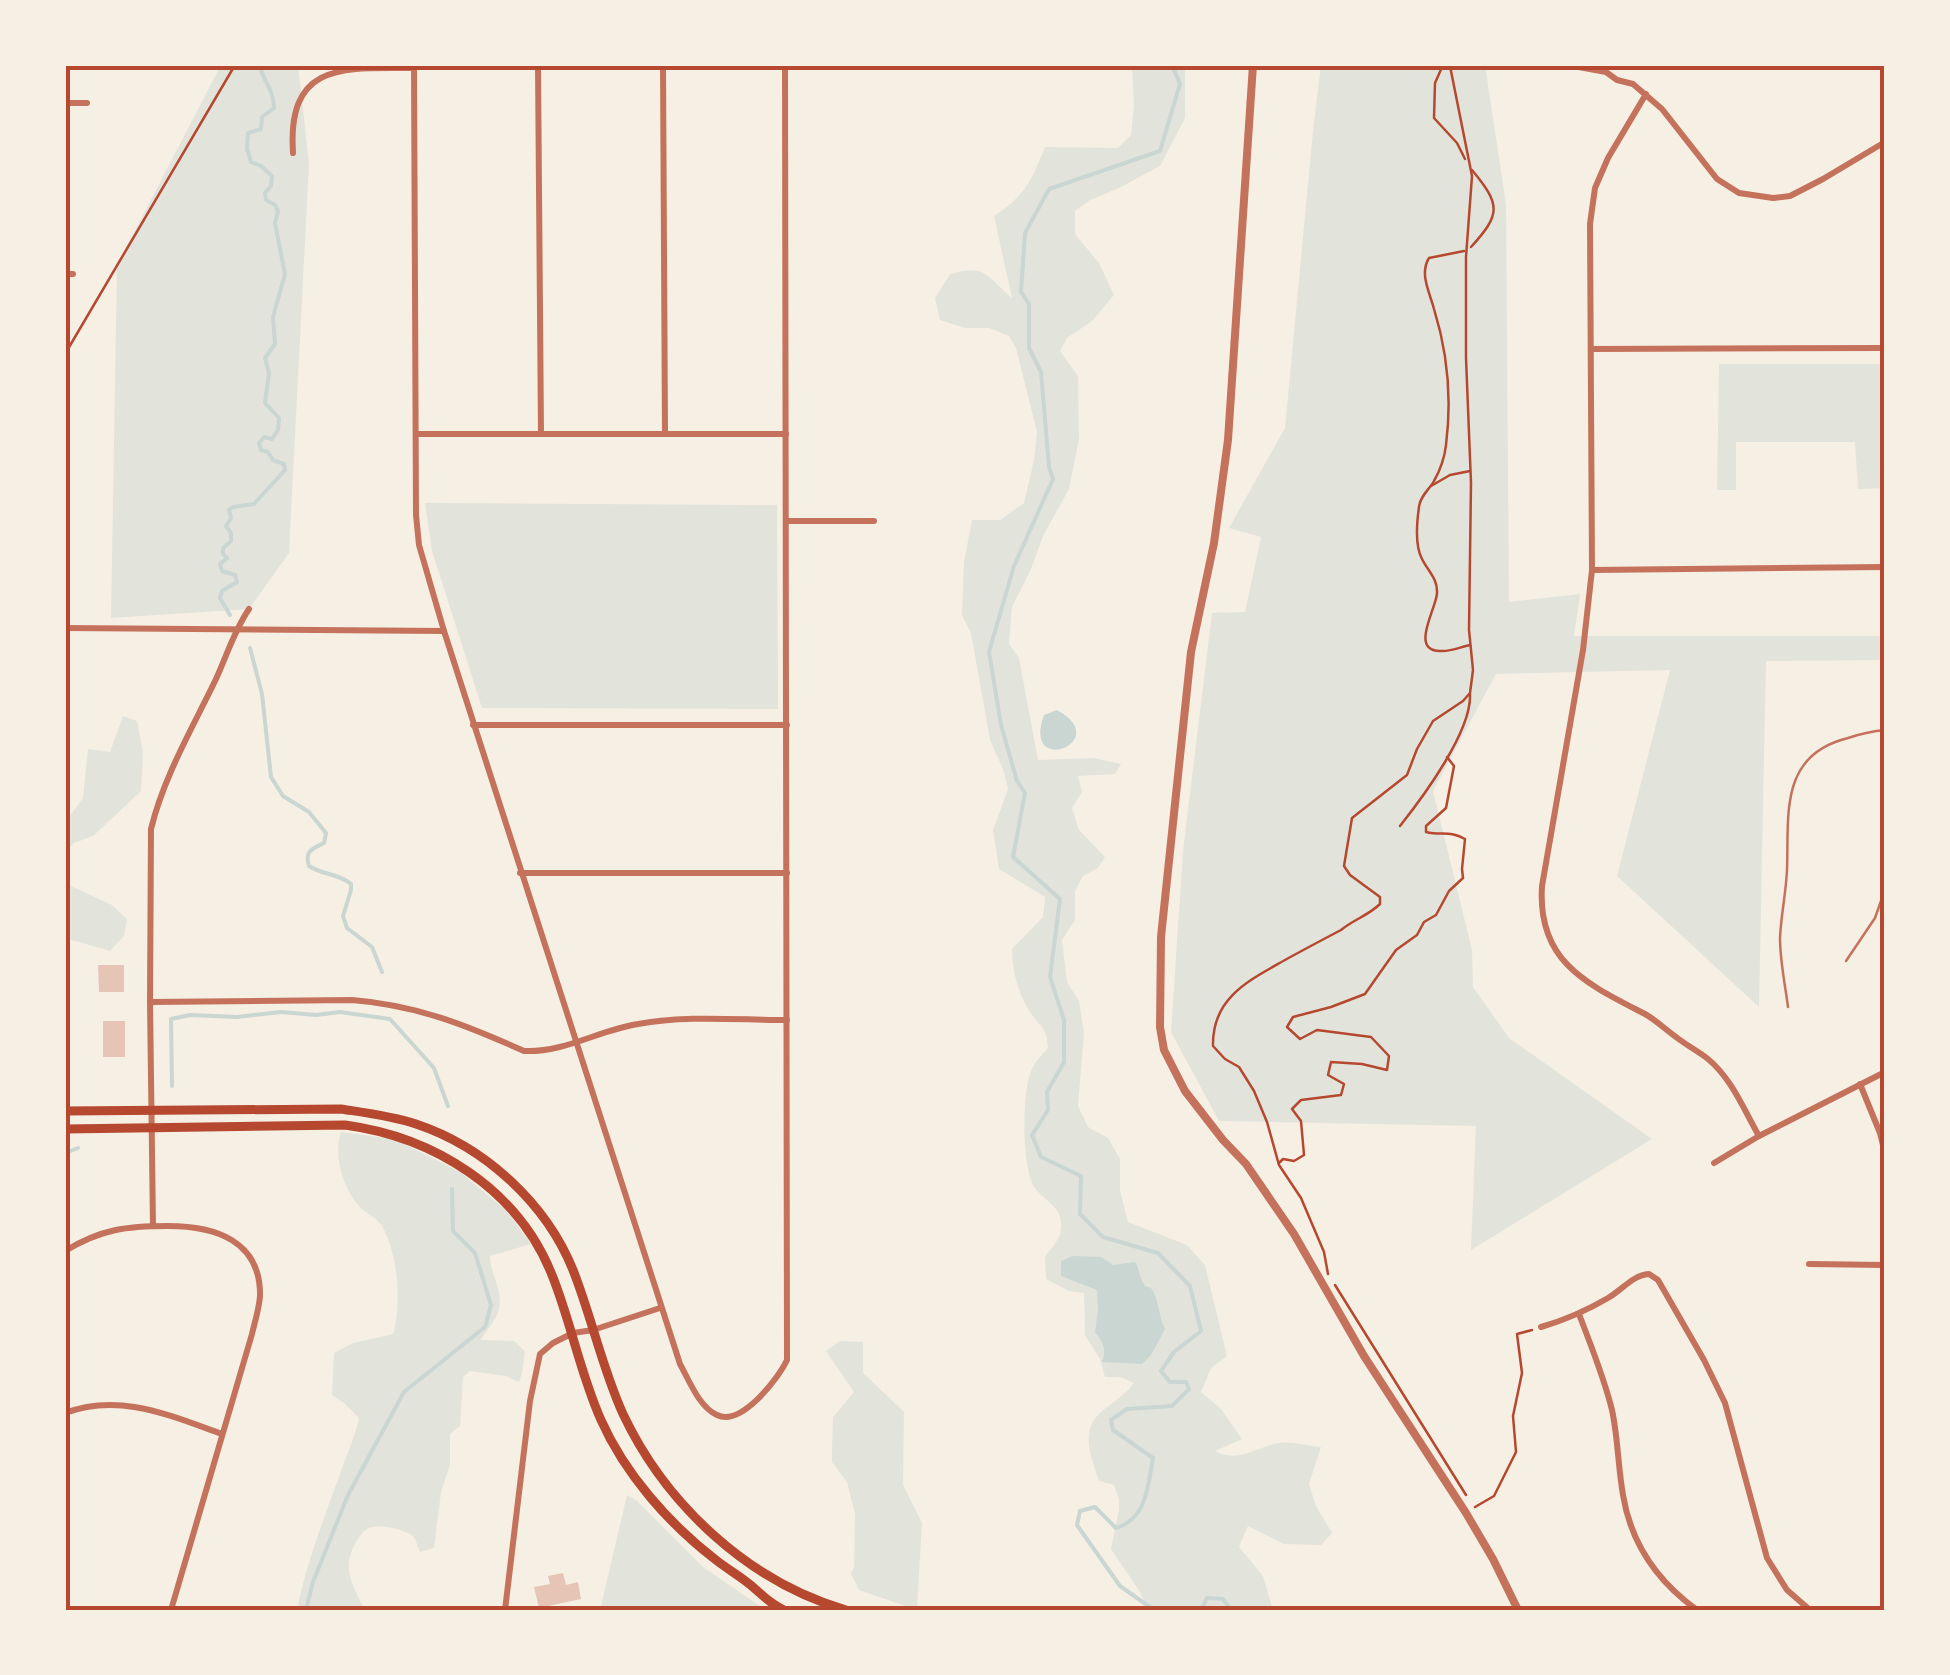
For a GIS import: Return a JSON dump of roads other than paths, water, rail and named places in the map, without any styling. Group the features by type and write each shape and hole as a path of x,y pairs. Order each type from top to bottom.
{"main road":[{"path":"65,1111 341,1110 381,1114 417,1124 468,1149 529,1199 562,1246 574,1271 606,1374 641,1450 695,1518 756,1568 794,1590 846,1610"},
{"path":"65,1129 345,1125 374,1129 425,1146 464,1169 518,1214 536,1240 573,1334 583,1378 618,1457 684,1532 765,1600 784,1610"}],"street":[{"path":"538,65 541,434"},
{"path":"662,65 664,434"},
{"path":"293,153 294,116 302,94 322,76 348,68 414,67 419,544 660,1308 680,1364 706,1406 718,1416 730,1417 750,1406 775,1381 786,1360 785,65"},
{"path":"1252,65 1228,440 1214,543 1191,652 1161,937 1160,1027 1164,1050 1185,1090 1246,1164 1280,1214 1364,1356 1494,1558 1518,1610"},
{"path":"1568,65 1606,72 1633,84 1662,109 1717,179 1738,193 1790,196 1885,142"},
{"path":"1646,94 1595,188 1590,224 1592,570 1583,650 1541,906 1549,940 1558,956 1582,980 1650,1016 1710,1061 1728,1082 1759,1136"},
{"path":"65,104 87,104"},
{"path":"1591,349 1885,348"},
{"path":"416,434 786,434"},
{"path":"786,521 874,521"},
{"path":"1592,570 1885,567"},
{"path":"153,1226 151,829 158,802 235,630 249,609"},
{"path":"65,628 444,631"},
{"path":"474,726 787,725"},
{"path":"520,873 787,873"},
{"path":"150,1002 378,1002 443,1017 524,1050 554,1049 621,1027 657,1021 788,1020"},
{"path":"1714,1163 1885,1072"},
{"path":"1860,1084 1885,1152"},
{"path":"65,1251 112,1229 193,1226 226,1235 246,1254 258,1278 259,1304 171,1610"},
{"path":"1809,1264 1885,1265"},
{"path":"1541,1327 1579,1314 1636,1276 1653,1275 1720,1390 1767,1558 1786,1590 1810,1610"},
{"path":"506,1610 534,1374 540,1354 552,1343 573,1334 660,1308"},
{"path":"1579,1314 1611,1408 1628,1522 1658,1574 1696,1610"},
{"path":"65,1413 92,1404 124,1404 222,1434"}],"lane":[{"path":"1788,1007 1780,936 1793,784 1803,765 1819,750 1840,740 1885,730"},
{"path":"1846,961 1875,918 1882,898 1885,829"}],"waterway":[{"path":"230,615 220,598 222,591 237,582 235,575 222,571 220,564 227,558 223,548 231,541 226,526 231,518 229,510 254,504 285,470 284,464 261,450 259,443 264,437 272,439 278,430 279,418 265,403 269,373 265,358 275,344 273,317 285,274 275,223 278,211 266,200 265,193 272,176 251,162 247,149 248,133 261,129 262,117 274,108 260,65"},
{"path":"1154,1610 1120,1586 1077,1525 1080,1511 1095,1507 1116,1528 1126,1524 1140,1509 1153,1458 1113,1430 1111,1420 1127,1409 1172,1406 1189,1389 1186,1382 1170,1382 1161,1371 1174,1352 1201,1331 1190,1286 1158,1253 1103,1237 1080,1214 1081,1176 1041,1157 1032,1135 1048,1110 1047,1092 1064,1062 1064,1020 1050,977 1060,899 1013,857 1025,793 1017,781 1001,725 989,652 1014,566 1053,479 1041,372 1029,348 1029,304 1021,292 1025,233 1049,189 1160,151 1180,84 1172,65"},
{"path":"250,648 262,694 271,777 283,796 309,812 326,833 324,843 308,854 309,866 351,884 343,916 347,928 372,947 382,972"},
{"path":"172,1086 171,1019 190,1015 340,1012 390,1019 434,1068 448,1106"},
{"path":"65,1153 78,1148"},
{"path":"306,1610 313,1582 348,1495 404,1392 485,1327 491,1305 475,1253 453,1231 452,1189"},
{"path":"1201,1610 1207,1598 1223,1599 1231,1610"}]}
